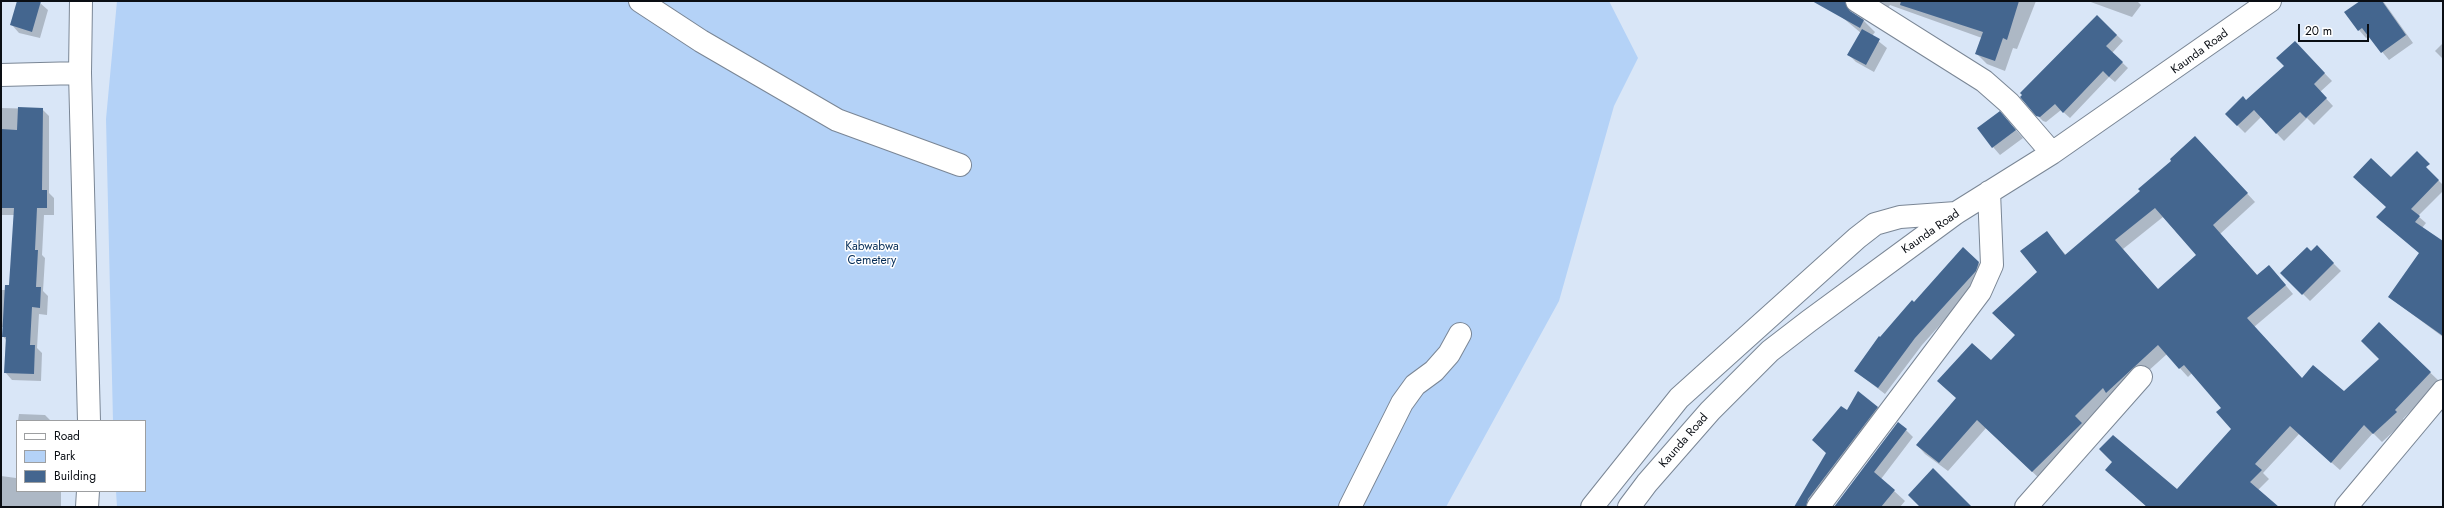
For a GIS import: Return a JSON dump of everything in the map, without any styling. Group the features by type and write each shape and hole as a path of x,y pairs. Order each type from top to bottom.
{"street":[{"path":"81,1 80,73 89,420"},
{"path":"640,1 701,41 837,120 960,165"},
{"path":"1856,1 1984,81 2009,103 2052,153"},
{"name":"Kaunda Road","path":"1629,507 1647,483 1710,411 1770,351 1956,213 2052,153 2270,1"},
{"path":"1,75 80,73"},
{"path":"1818,507 1980,292 1992,265 1989,192"},
{"path":"1592,507 1679,398 1857,238 1875,224 1900,217 1956,213"},
{"path":"1350,507 1402,403 1415,386 1434,371 1449,354 1460,334"},
{"path":"2026,507 2141,377"},
{"path":"2346,507 2443,391"},
{"path":"87,507 88,492"}],"green space":[{"name":"Kabwabwa Cemetery","path":"117,1 1609,1 1638,58 1614,106 1559,301 1446,507 117,507 116,492 146,492 146,420 113,420 106,119"}],"building":[{"path":"17,1 41,1 32,32 10,25"},
{"path":"1812,1 1845,1 1850,11 1864,20 1860,28"},
{"path":"1901,1 2019,1 2007,40 2003,38 1995,61 1975,54 1983,32 1900,5"},
{"path":"2360,1 2382,1 2406,35 2381,53 2362,28 2358,31 2344,12"},
{"path":"2097,15 2117,35 2106,46 2123,62 2109,77 2103,71 2063,113 2055,104 2040,117 2036,116 2020,97 2022,95 2020,93"},
{"path":"1862,29 1880,39 1866,65 1847,55"},
{"path":"2295,41 2325,73 2314,84 2327,98 2306,118 2300,112 2276,134 2254,110 2237,126 2225,114 2243,96 2246,100 2284,66 2276,58"},
{"path":"18,107 43,108 42,190 47,190 47,208 37,208 35,250 38,250 36,287 41,287 40,308 32,307 30,345 35,345 34,374 4,373 6,337 2,337 5,285 9,285 14,208 1,208 1,129 17,130"},
{"path":"2000,111 2016,130 1992,148 1977,128"},
{"path":"2195,136 2248,193 2213,225 2257,275 2269,265 2286,285 2247,318 2302,378 2313,365 2344,391 2379,359 2361,341 2379,322 2431,372 2395,410 2397,412 2373,434 2364,425 2331,463 2290,426 2255,464 2262,470 2250,482 2279,507 2147,507 2105,470 2112,462 2099,449 2113,435 2177,489 2231,429 2216,412 2221,408 2184,365 2179,369 2158,345 2106,393 2103,388 2075,416 2082,423 2032,472 1977,420 1939,463 1916,445 1956,398 1937,381 1972,343 1991,360 2015,335 1992,313 2037,272 2020,251 2047,231 2065,255 2140,191 2138,189 2171,161 2170,159","holes":["2155,208 2196,255 2158,289 2115,240"]},
{"path":"2417,151 2430,164 2426,167 2439,180 2411,209 2420,216 2415,222 2443,241 2443,336 2388,297 2419,253 2376,217 2386,207 2353,177 2371,158 2391,177"},
{"path":"2317,245 2334,263 2302,295 2280,273 2307,247 2311,251"},
{"path":"1963,247 1979,262 1976,271 1915,338 1878,388 1854,371 1879,336 1880,337 1912,300 1914,302"},
{"path":"1858,391 1878,407 1808,499 1806,507 1794,507 1826,453 1812,440 1841,406 1847,410"},
{"path":"1898,422 1907,429 1874,472 1895,490 1881,507 1834,507"},
{"path":"1933,468 1972,507 1920,507 1908,495"}]}
